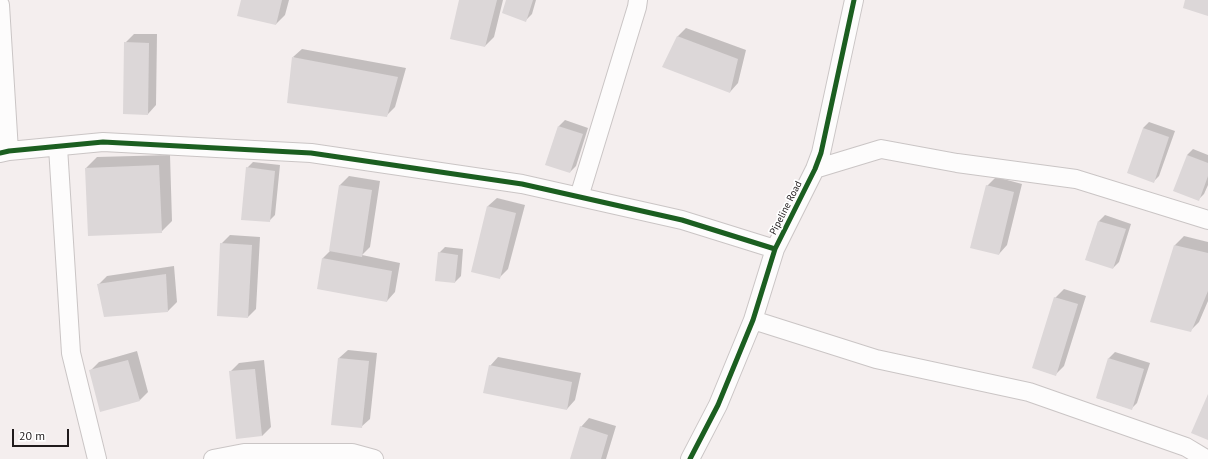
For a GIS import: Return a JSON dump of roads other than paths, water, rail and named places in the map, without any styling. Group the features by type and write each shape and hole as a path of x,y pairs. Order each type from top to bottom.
{"street":[{"path":"579,197 638,7 638,0"},
{"name":"Pipeline Road","path":"690,459 718,405 753,320 775,249 815,169 821,153 854,0"},
{"path":"0,5 5,152 102,142 310,153 522,184 682,220 775,249"},
{"path":"58,146 71,353 97,459"},
{"path":"815,169 881,150 957,163 1076,179 1208,220"},
{"path":"753,320 876,359 1028,392 1186,447 1206,459"},
{"path":"213,459 244,453 352,453 374,459"}]}
